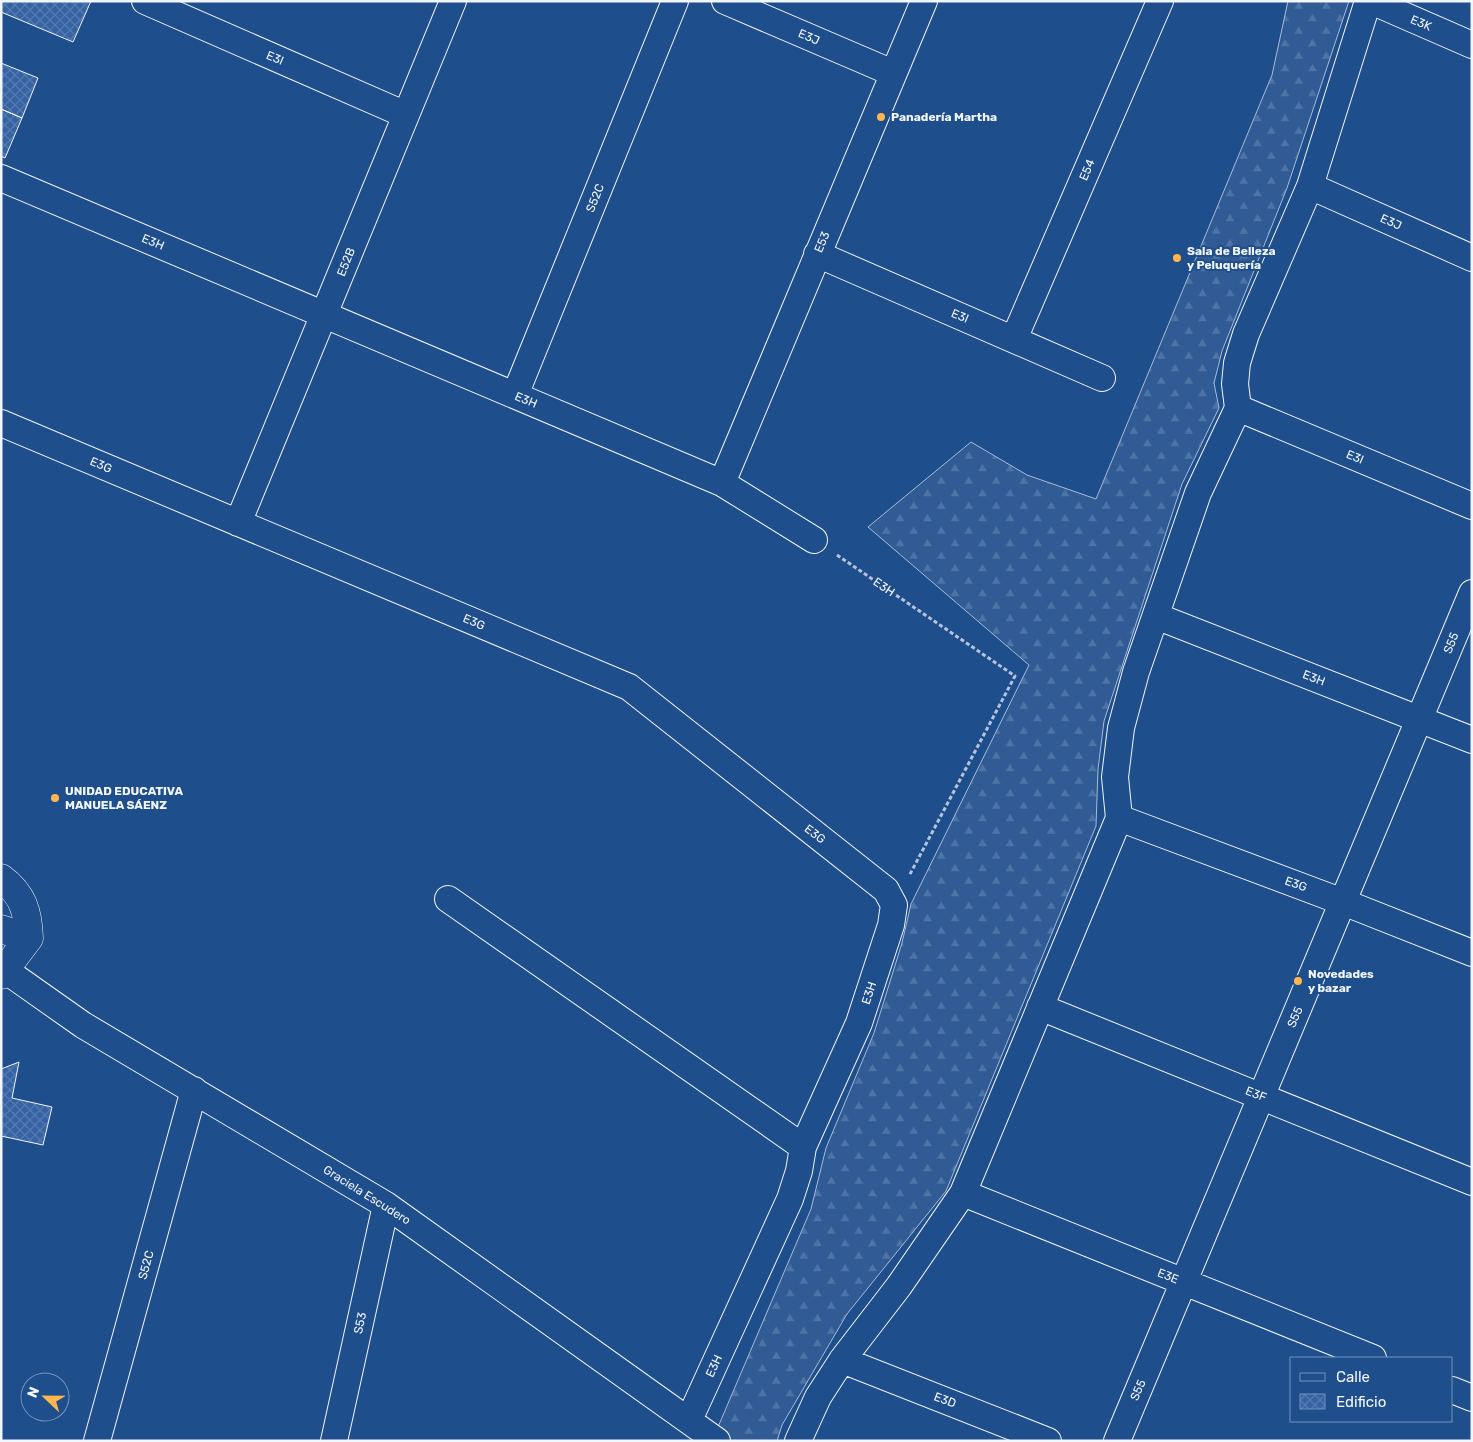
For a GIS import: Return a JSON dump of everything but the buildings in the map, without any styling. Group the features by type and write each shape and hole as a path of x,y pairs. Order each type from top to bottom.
{"main road":[{"path":"1,878 15,891 26,909 29,938 3,972"},
{"path":"1,929 29,938"}],"street":[{"name":"E3I","path":"145,1 406,115"},
{"name":"E52B","path":"238,523 453,1"},
{"name":"S52C","path":"514,395 674,1"},
{"name":"E3J","path":"726,1 893,73"},
{"name":"E53","path":"722,483 924,1"},
{"name":"E54","path":"1014,339 1160,1"},
{"name":"E3K","path":"1369,1 1472,45"},
{"path":"798,1441 818,1397 842,1360 899,1286 963,1193 1119,818 1114,777 1121,728 1136,672 1198,493 1238,408 1235,384 1237,362 1246,334 1310,186 1369,1"},
{"name":"E3H","path":"1,178 722,483 814,540"},
{"name":"E3J","path":"1310,186 1472,258"},
{"name":"E3I","path":"817,254 1102,378"},
{"name":"E3I","path":"1238,408 1472,506"},
{"name":"E3G","path":"1,423 629,687 886,890 894,905"},
{"name":"S55","path":"1117,1441 1472,593"},
{"name":"E3H","path":"1156,616 1472,740"},
{"name":"E3G","path":"1119,818 1344,902 1472,953"},
{"path":"448,899 803,1147"},
{"name":"E3H","path":"689,1420 790,1199 800,1171 803,1147 859,1023 891,926 894,905"},
{"name":"Graciela Escudero","path":"3,972 83,1025 386,1205 717,1441"},
{"name":"E3F","path":"1040,1007 1472,1182"},
{"name":"S52C","path":"97,1441 194,1090"},
{"name":"E3E","path":"963,1193 1371,1357"},
{"name":"S53","path":"334,1441 386,1205"},
{"name":"E3D","path":"842,1360 1048,1441"},
{"path":"1453,1390 1472,1398"}],"path":[{"name":"E3H","path":"814,540 1015,676 894,905"}],"green space":[{"path":"1288,1 1349,1 1287,188 1222,351 1214,383 1219,408 1182,484 1104,721 1098,769 1096,826 946,1191 847,1314 782,1425 777,1441 712,1441 811,1209 826,1148 874,1033 902,943 911,904 1029,665 868,527 971,442 1027,475 1096,499 1272,75"}],"place":[{"name":"Panadería Martha","path":"881,117"},
{"name":"Sala de Belleza y Peluquería","path":"1177,258"},
{"name":"UNIDAD EDUCATIVA MANUELA SÁENZ","path":"55,798"},
{"name":"Novedades y bazar","path":"1298,981"}]}
